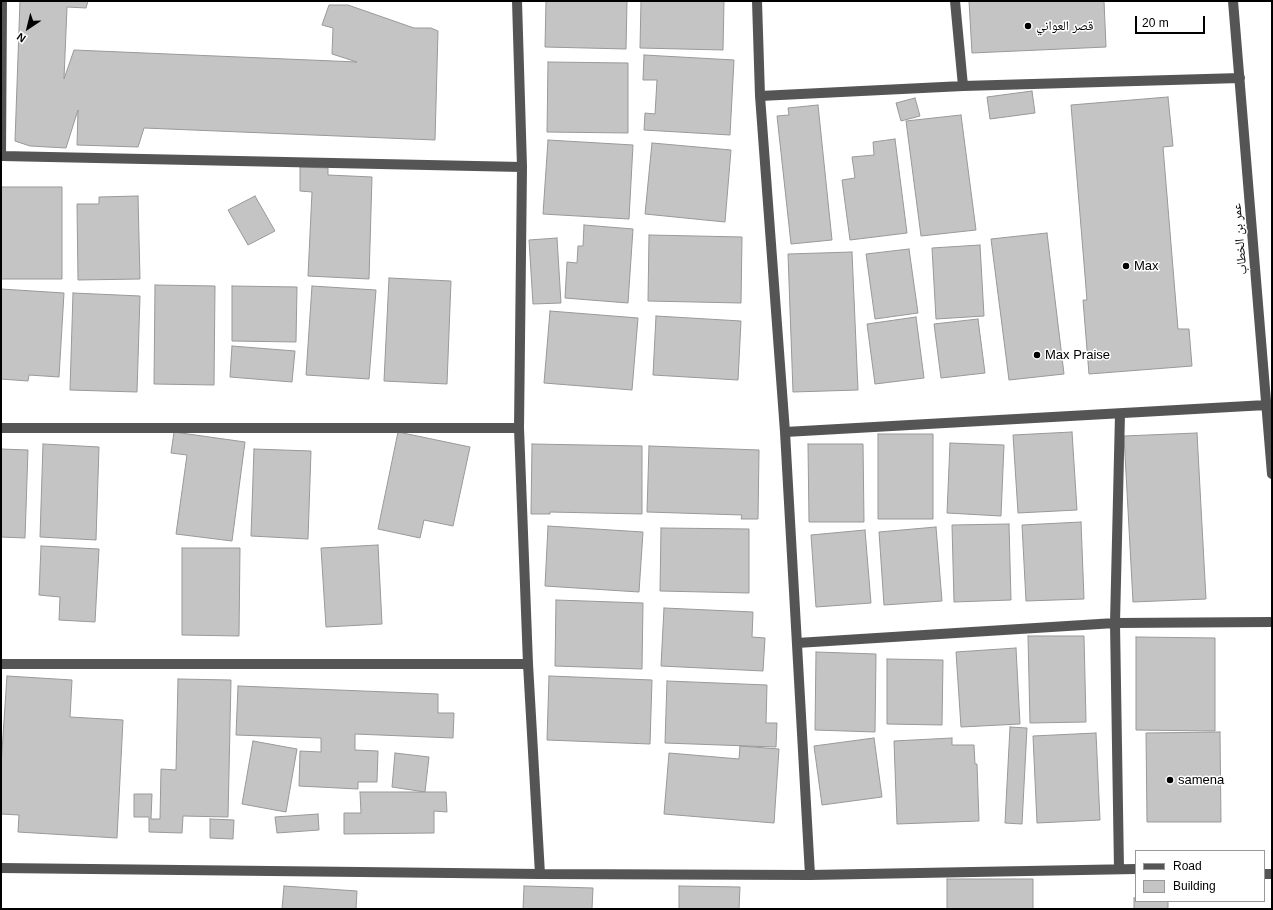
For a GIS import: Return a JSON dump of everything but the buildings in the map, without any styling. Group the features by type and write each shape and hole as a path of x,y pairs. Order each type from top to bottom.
{"street":[{"path":"2,1 1,156 522,167"},
{"path":"517,1 522,167 519,428 528,664 540,874"},
{"path":"757,1 760,96 785,432 810,875"},
{"path":"955,1 963,86"},
{"name":"عمر بن الخطاب","path":"1233,1 1272,474"},
{"path":"760,96 963,86 1240,78"},
{"path":"785,432 1266,405"},
{"path":"1119,868 1115,623 1120,414"},
{"path":"1,428 519,428"},
{"path":"797,643 1115,623 1272,622"},
{"path":"1,664 528,664"},
{"path":"1,868 540,874 810,875 1119,868 1135,869"}],"place":[{"name":"قصر العواني","path":"1028,26"},
{"name":"Max","path":"1126,266"},
{"name":"Max Praise","path":"1037,355"},
{"name":"samena","path":"1170,780"}]}
